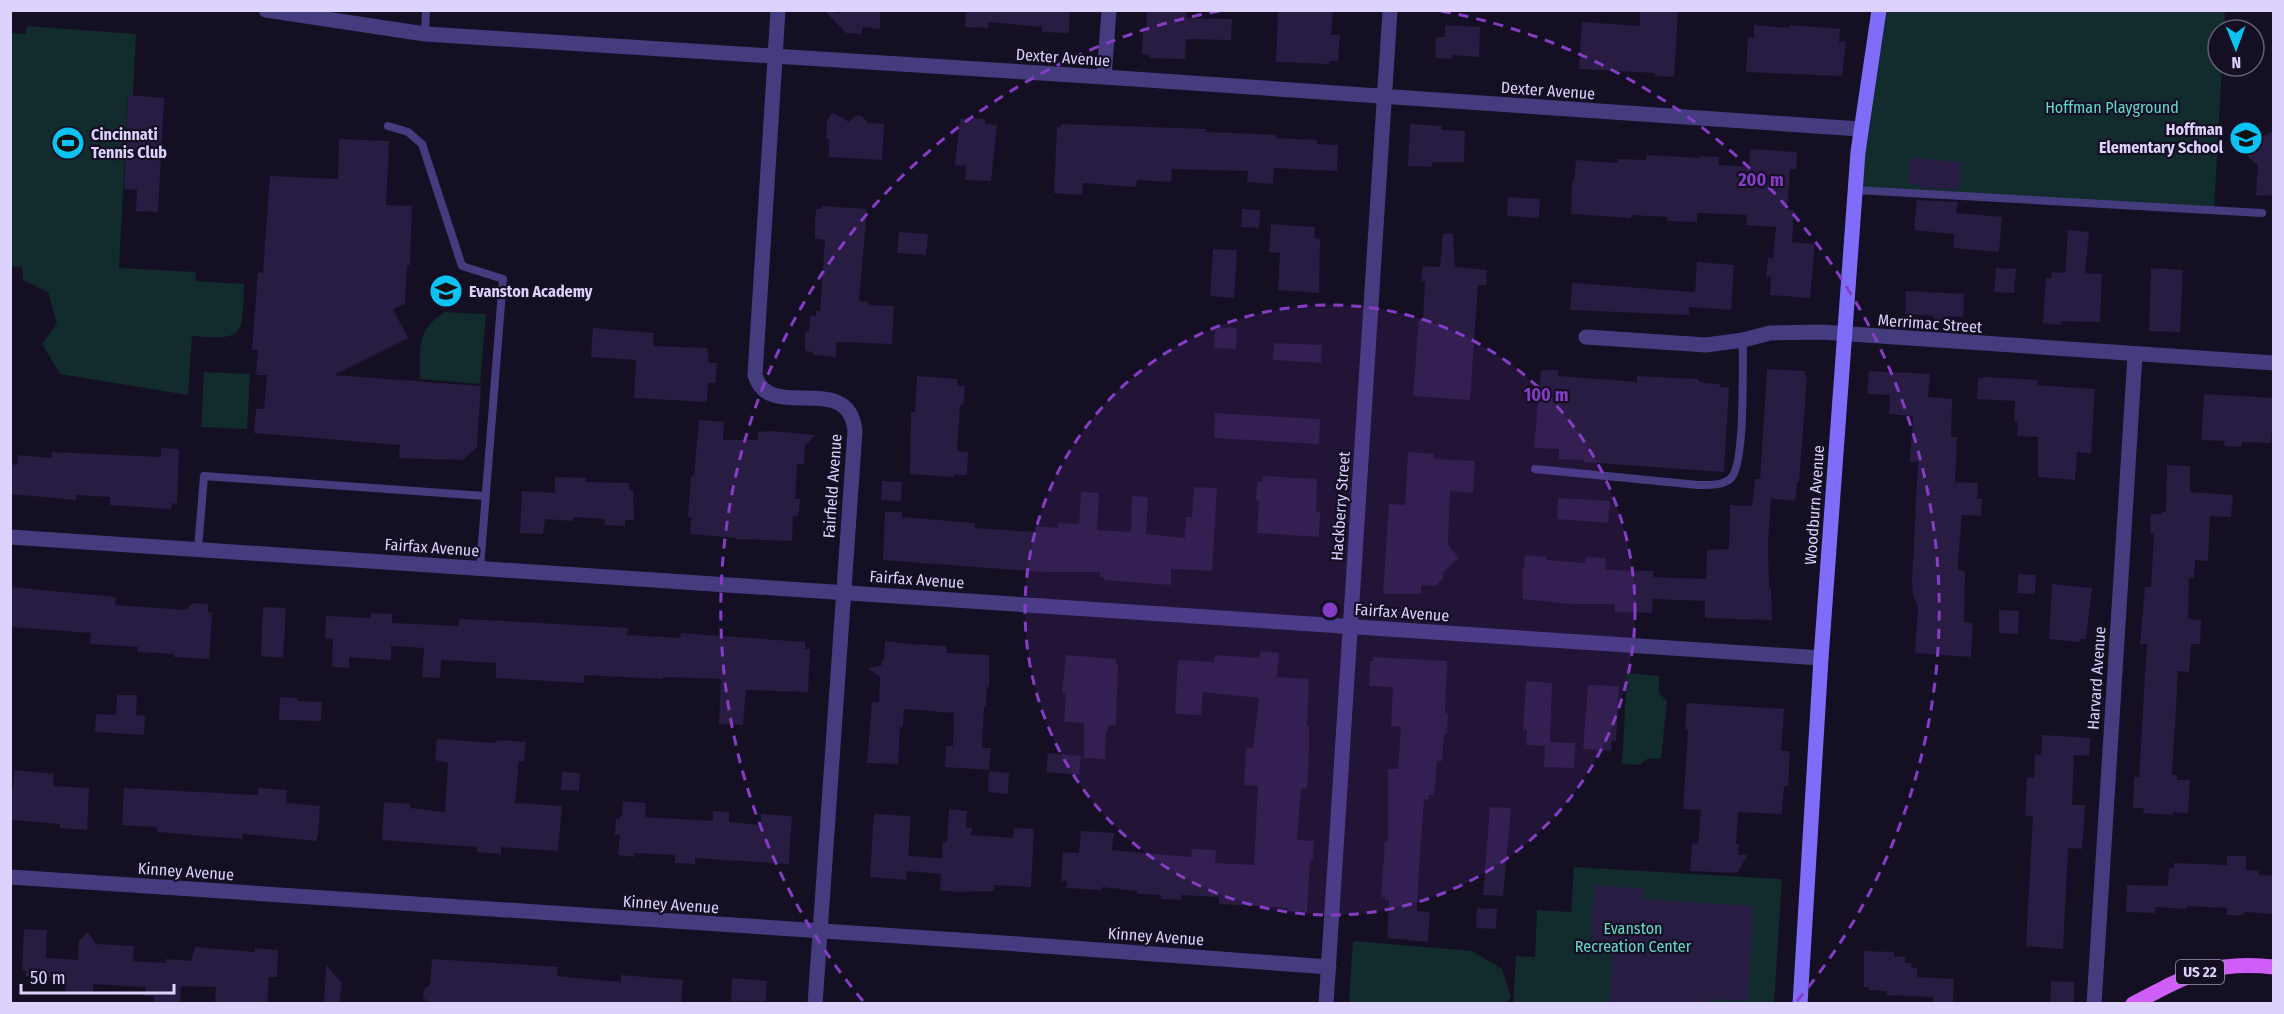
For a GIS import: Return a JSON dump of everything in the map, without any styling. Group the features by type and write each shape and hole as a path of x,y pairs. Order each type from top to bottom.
{"main road":[{"name":"US 22","path":"2133,1004 2184,977 2221,966 2250,964 2274,967"}],"street":[{"name":"Dexter Avenue","path":"266,10 425,34 1104,77 1860,129"},
{"name":"Fairfield Avenue","path":"778,10 754,375 758,385 768,394 834,400 845,405 852,414 855,431 815,1004"},
{"path":"1104,77 1109,10"},
{"name":"Hackberry Street","path":"1326,1004 1390,10"},
{"name":"Woodburn Avenue","path":"1800,1004 1821,658 1855,190 1860,129 1879,10"},
{"name":"Merrimac Street","path":"1586,337 1706,345 1743,340 1770,333 1804,332 2274,363"},
{"name":"Harvard Avenue","path":"2094,1004 2134,355"},
{"name":"Fairfax Avenue","path":"10,537 1821,658"},
{"name":"Kinney Avenue","path":"10,877 1226,958 1329,968"}],"lane":[{"path":"425,34 426,10"},
{"path":"388,126 408,132 422,144 462,266 503,279 480,568"},
{"path":"1855,190 2262,213"},
{"path":"1535,469 1698,485 1716,485 1730,479 1737,469 1742,429 1743,340"},
{"path":"198,549 204,476 485,496"}],"green space":[{"name":"Hoffman Playground","path":"1879,11 2225,11 2225,18 2206,18 2206,78 2221,78 2214,210 1855,190"},
{"path":"27,26 136,34 133,96 128,96 119,268 196,272 195,281 244,284 243,314 237,331 223,337 192,336 188,395 60,374 42,344 57,324 48,292 23,280 22,267 11,266 11,33 26,34"},
{"path":"445,312 486,314 480,384 420,379 420,349 424,333 435,319"},
{"path":"204,372 250,374 247,429 201,427"},
{"path":"1627,673 1659,676 1659,692 1667,702 1661,758 1647,759 1640,765 1622,764"},
{"name":"Evanston Recreation Center","path":"1574,867 1782,879 1774,1003 1513,1004 1516,956 1535,957 1537,910 1571,912"},
{"path":"1353,941 1472,951 1502,969 1511,997 1505,1004 1349,1003"}],"building":[{"path":"824,10 840,13 840,10 880,10 880,29 862,27 862,34 846,33"},
{"path":"966,10 1070,10 1069,33 1042,32 1042,27 988,22 988,28 965,27"},
{"path":"1147,10 1183,10 1182,12 1187,12 1187,18 1232,19 1231,40 1186,39 1185,59 1149,58 1149,55 1142,54 1143,27 1146,27"},
{"path":"1278,10 1333,10 1331,35 1340,35 1338,61 1330,61 1329,64 1276,62"},
{"path":"1640,10 1678,11 1674,77 1655,76 1655,73 1579,69 1582,22 1640,26"},
{"path":"1445,25 1480,27 1479,57 1452,55 1452,59 1435,58 1436,37 1445,37"},
{"path":"1754,25 1840,29 1839,42 1846,41 1842,76 1746,72 1748,37 1754,38"},
{"path":"128,95 164,98 158,212 136,211 137,190 124,189"},
{"path":"832,112 849,122 855,116 862,116 868,123 884,124 882,160 829,157 829,139 826,139 827,122"},
{"path":"960,119 985,119 985,124 997,125 991,181 965,180 966,166 955,165"},
{"path":"1061,124 1206,129 1206,132 1276,135 1276,138 1317,140 1317,144 1338,145 1337,171 1274,168 1273,184 1247,182 1248,171 1172,169 1171,182 1137,180 1136,187 1083,183 1082,195 1054,193 1057,127 1061,127"},
{"path":"1410,124 1442,126 1441,130 1465,131 1464,162 1432,162 1432,167 1408,166"},
{"path":"2274,131 2274,196 2256,195 2258,165 2248,157 2249,143"},
{"path":"339,139 389,141 386,205 412,206 410,265 407,265 405,304 393,309 408,338 334,375 481,386 477,447 463,460 399,458 400,445 254,433 256,409 264,409 267,375 256,375 258,350 252,350 258,272 263,273 270,176 338,179"},
{"path":"1750,149 1797,152 1796,169 1790,169 1787,210 1794,210 1792,242 1815,244 1810,298 1770,295 1771,277 1766,276 1768,258 1773,258 1776,227 1746,225 1747,215 1697,213 1697,222 1667,221 1668,217 1631,215 1631,218 1571,214 1572,181 1574,181 1576,160 1618,163 1618,159 1646,160 1647,155 1700,158 1701,156 1719,157 1718,165 1749,167"},
{"path":"1911,157 1962,163 1959,189 1918,187 1918,184 1908,183"},
{"path":"1508,197 1540,199 1539,218 1507,216"},
{"path":"1917,200 1958,202 1956,213 2002,217 1999,252 1953,248 1954,234 1914,230"},
{"path":"822,206 867,209 859,301 869,302 869,305 894,306 892,344 836,342 836,357 813,355 813,352 805,351 805,331 809,332 810,316 816,316 816,311 820,311 825,240 815,238 815,223 816,209 821,209"},
{"path":"1242,209 1260,210 1259,228 1241,227"},
{"path":"1271,224 1315,227 1314,238 1320,239 1319,293 1278,290 1280,253 1269,252"},
{"path":"2068,230 2089,232 2085,273 2102,274 2100,322 2061,321 2061,325 2043,323 2046,278 2051,278 2052,272 2065,273"},
{"path":"899,232 928,234 926,255 897,253"},
{"path":"1443,234 1453,234 1455,267 1487,270 1486,285 1478,285 1470,400 1413,396 1419,318 1423,319 1425,282 1421,281 1423,266 1440,267"},
{"path":"1213,249 1237,250 1234,298 1210,296"},
{"path":"1697,262 1734,265 1731,310 1689,307 1689,315 1570,310 1572,283 1695,292"},
{"path":"1996,268 2016,269 2014,293 1994,292"},
{"path":"2151,268 2183,270 2180,332 2149,331"},
{"path":"1906,291 1964,294 1963,317 1944,316 1937,324 1933,316 1905,314"},
{"path":"1215,327 1237,328 1236,349 1214,348"},
{"path":"593,328 654,333 653,346 707,348 709,363 717,363 715,383 708,383 707,402 634,398 636,360 591,357"},
{"path":"1274,343 1322,345 1321,363 1273,360"},
{"path":"1767,369 1805,371 1807,378 1799,482 1797,482 1795,501 1771,498 1768,544 1772,620 1705,618 1705,601 1653,599 1652,613 1615,612 1615,604 1571,604 1523,599 1522,569 1524,569 1525,555 1547,557 1546,560 1585,563 1586,557 1606,558 1605,570 1654,571 1653,577 1706,579 1707,550 1729,549 1730,505 1752,506 1755,479 1760,479"},
{"path":"1541,370 1558,370 1558,376 1637,382 1637,376 1698,379 1705,383 1720,384 1719,387 1729,387 1724,472 1559,459 1559,449 1534,448"},
{"path":"1869,371 1930,374 1928,397 1952,399 1951,437 1957,437 1955,482 1978,483 1977,499 1982,499 1981,516 1962,515 1959,549 1958,570 1965,571 1964,622 1973,623 1971,657 1915,653 1918,607 1913,596 1912,583 1918,462 1910,462 1913,416 1889,414 1890,395 1867,394"},
{"path":"917,376 958,379 957,386 965,386 963,405 960,405 957,451 968,452 967,475 954,474 954,477 910,474 911,412 915,412"},
{"path":"1978,378 2038,380 2037,385 2095,389 2091,454 2077,452 2075,480 2038,477 2038,437 2017,436 2018,421 2014,421 2015,401 1977,399"},
{"path":"2204,394 2274,398 2271,443 2242,442 2241,447 2224,446 2225,441 2201,440"},
{"path":"1215,413 1320,419 1319,444 1214,438"},
{"path":"699,420 724,422 723,440 758,440 758,432 772,431 815,435 805,446 804,464 797,464 795,499 800,499 798,516 793,516 792,541 736,539 690,534 691,517 688,517 691,475 694,476"},
{"path":"161,448 179,449 177,504 172,503 171,509 110,505 110,497 76,495 76,500 10,494 10,464 17,465 18,455 52,458 52,452 161,457"},
{"path":"1408,452 1434,454 1434,459 1475,461 1473,493 1450,491 1448,545 1459,558 1443,572 1443,579 1435,586 1421,585 1421,594 1383,594 1389,504 1405,505"},
{"path":"2167,465 2190,466 2190,492 2233,495 2231,517 2210,516 2208,561 2195,560 2194,578 2189,578 2188,619 2201,620 2200,644 2191,644 2189,672 2178,671 2172,775 2177,775 2177,780 2190,780 2188,813 2173,812 2173,815 2143,813 2144,808 2133,808 2134,777 2139,777 2147,644 2140,644 2145,587 2151,587 2154,533 2150,533 2151,514 2166,512"},
{"path":"1262,476 1317,479 1316,512 1320,512 1319,537 1257,533 1259,501 1256,500 1257,481 1263,482"},
{"path":"555,477 586,478 586,482 629,483 629,490 633,490 634,520 625,520 625,526 605,525 605,519 573,517 573,521 545,519 543,534 520,533 522,491 555,493"},
{"path":"882,481 902,482 901,501 881,500"},
{"path":"1194,487 1217,488 1212,571 1171,569 1171,585 1104,580 1104,577 1100,577 1100,572 1043,572 883,560 885,512 902,512 902,517 975,523 975,528 1035,532 1035,526 1058,528 1058,523 1079,524 1081,492 1099,493 1097,530 1131,532 1132,496 1148,497 1146,534 1185,538 1186,517 1192,517"},
{"path":"1558,498 1610,501 1608,523 1557,519"},
{"path":"2018,574 2036,575 2035,594 2017,593"},
{"path":"2052,584 2092,588 2086,639 2080,639 2080,642 2049,639"},
{"path":"10,587 116,597 115,605 186,610 193,603 208,604 208,612 212,613 209,659 137,652 138,647 90,644 91,633 10,627"},
{"path":"263,607 286,608 283,658 261,656"},
{"path":"1999,610 2019,611 2018,634 1999,633"},
{"path":"371,613 392,614 392,623 459,626 459,619 486,620 628,628 627,635 680,638 681,633 805,642 805,649 810,649 808,692 746,690 743,725 719,724 721,679 584,675 584,683 496,678 496,663 441,660 440,678 422,677 424,648 391,646 391,660 349,657 349,668 332,667 333,639 325,638 326,616 371,618"},
{"path":"885,641 947,646 946,653 989,655 989,687 987,687 986,707 984,707 982,748 991,748 989,770 945,767 946,746 953,746 954,713 904,709 903,727 900,727 898,764 867,763 872,702 879,702 880,677 868,668 882,665"},
{"path":"1260,651 1279,653 1277,677 1309,679 1307,789 1301,788 1297,840 1314,841 1313,860 1310,859 1307,912 1288,911 1288,908 1219,904 1219,897 1182,895 1181,900 1161,899 1161,895 1137,894 1137,891 1102,887 1102,890 1066,888 1067,881 1061,881 1063,852 1079,853 1081,831 1114,833 1112,850 1191,857 1192,849 1216,850 1215,863 1254,865 1258,786 1244,785 1246,748 1253,748 1259,698 1203,692 1201,715 1175,714 1178,660 1214,662 1215,655 1259,658"},
{"path":"1066,655 1116,659 1116,664 1118,664 1116,725 1108,725 1108,730 1106,730 1105,759 1084,758 1084,723 1064,722 1066,693 1062,693"},
{"path":"1373,657 1447,661 1445,713 1448,713 1447,734 1444,734 1442,761 1437,761 1434,795 1429,795 1428,800 1424,799 1419,868 1417,911 1430,912 1428,942 1387,938 1389,900 1381,897 1385,842 1388,842 1388,769 1398,769 1401,727 1391,726 1393,687 1369,686 1370,661 1373,661"},
{"path":"1526,681 1552,683 1550,742 1575,743 1574,768 1544,767 1545,746 1526,745 1527,730 1523,730"},
{"path":"1588,685 1619,686 1616,741 1612,740 1611,751 1583,749"},
{"path":"117,695 137,695 136,715 145,716 144,735 95,732 96,714 116,715"},
{"path":"280,697 297,698 297,701 322,702 321,721 279,720"},
{"path":"1687,703 1784,709 1781,751 1790,751 1788,786 1784,786 1782,814 1738,812 1736,844 1739,844 1738,855 1748,854 1737,873 1690,871 1692,843 1698,844 1701,810 1683,809 1688,729 1685,729"},
{"path":"2042,735 2090,738 2089,756 2074,755 2072,805 2085,805 2082,849 2068,848 2063,949 2026,946 2033,816 2025,816 2027,778 2034,778 2035,754 2041,755"},
{"path":"437,739 496,743 496,740 526,742 524,761 519,761 515,803 562,806 558,851 501,847 501,854 477,852 477,847 382,840 384,802 410,804 410,808 445,812 448,763 435,760"},
{"path":"1048,753 1081,756 1079,775 1046,772"},
{"path":"14,770 54,774 53,786 89,788 87,830 60,828 60,824 10,820 10,790 13,790"},
{"path":"989,771 1009,773 1008,794 988,792"},
{"path":"562,772 580,773 579,791 561,790"},
{"path":"124,788 258,795 258,788 287,790 286,803 320,806 318,835 316,841 243,834 242,839 157,832 157,827 122,825"},
{"path":"623,801 646,803 645,817 713,821 713,811 729,812 729,822 761,825 761,814 792,816 789,864 695,858 695,864 675,863 675,855 634,853 634,857 618,855 620,835 615,835 616,818 620,819 622,816"},
{"path":"1490,807 1511,808 1503,896 1483,895"},
{"path":"949,809 967,811 966,828 972,828 971,835 1013,838 1014,828 1034,829 1031,887 994,885 994,891 957,892 940,890 941,874 907,871 906,880 870,877 874,814 911,816 908,856 942,858 943,842 947,842"},
{"path":"2227,856 2246,856 2246,870 2259,871 2259,875 2274,876 2274,914 2244,912 2244,915 2227,915 2227,908 2187,906 2187,909 2155,907 2155,913 2126,912 2127,885 2168,886 2169,868 2174,868 2174,863 2227,865"},
{"name":"Evanston Recreation Center","path":"1594,885 1643,889 1643,899 1753,906 1748,1001 1709,999 1708,1004 1609,1004 1613,945 1591,943"},
{"path":"1477,908 1497,909 1496,929 1476,928"},
{"path":"24,929 47,930 46,958 78,960 79,941 88,932 96,944 134,946 133,961 166,963 166,959 191,961 195,947 255,952 255,948 278,950 277,977 269,977 267,1004 215,1004 216,987 181,986 180,1004 154,1004 154,996 145,996 146,987 93,984 93,994 65,992 66,978 25,976 26,971 22,970"},
{"path":"1864,951 1894,952 1894,957 1905,957 1905,963 1912,963 1911,968 1917,968 1917,977 1954,979 1953,1004 1933,1004 1933,997 1887,995 1887,991 1868,990 1869,987 1864,987"},
{"path":"432,959 558,967 557,976 621,982 621,975 683,980 681,1004 430,1004 423,997 424,989 430,985"},
{"path":"326,965 342,983 339,1004 324,1004"},
{"path":"732,978 767,981 766,1001 731,1001"},
{"path":"2051,981 2074,982 2074,1004 2050,1004"}],"place":[{"name":"Hoffman Elementary School","path":"2246,138"},
{"name":"Cincinnati Tennis Club","path":"68,143"},
{"name":"Evanston Academy","path":"446,291"}]}
